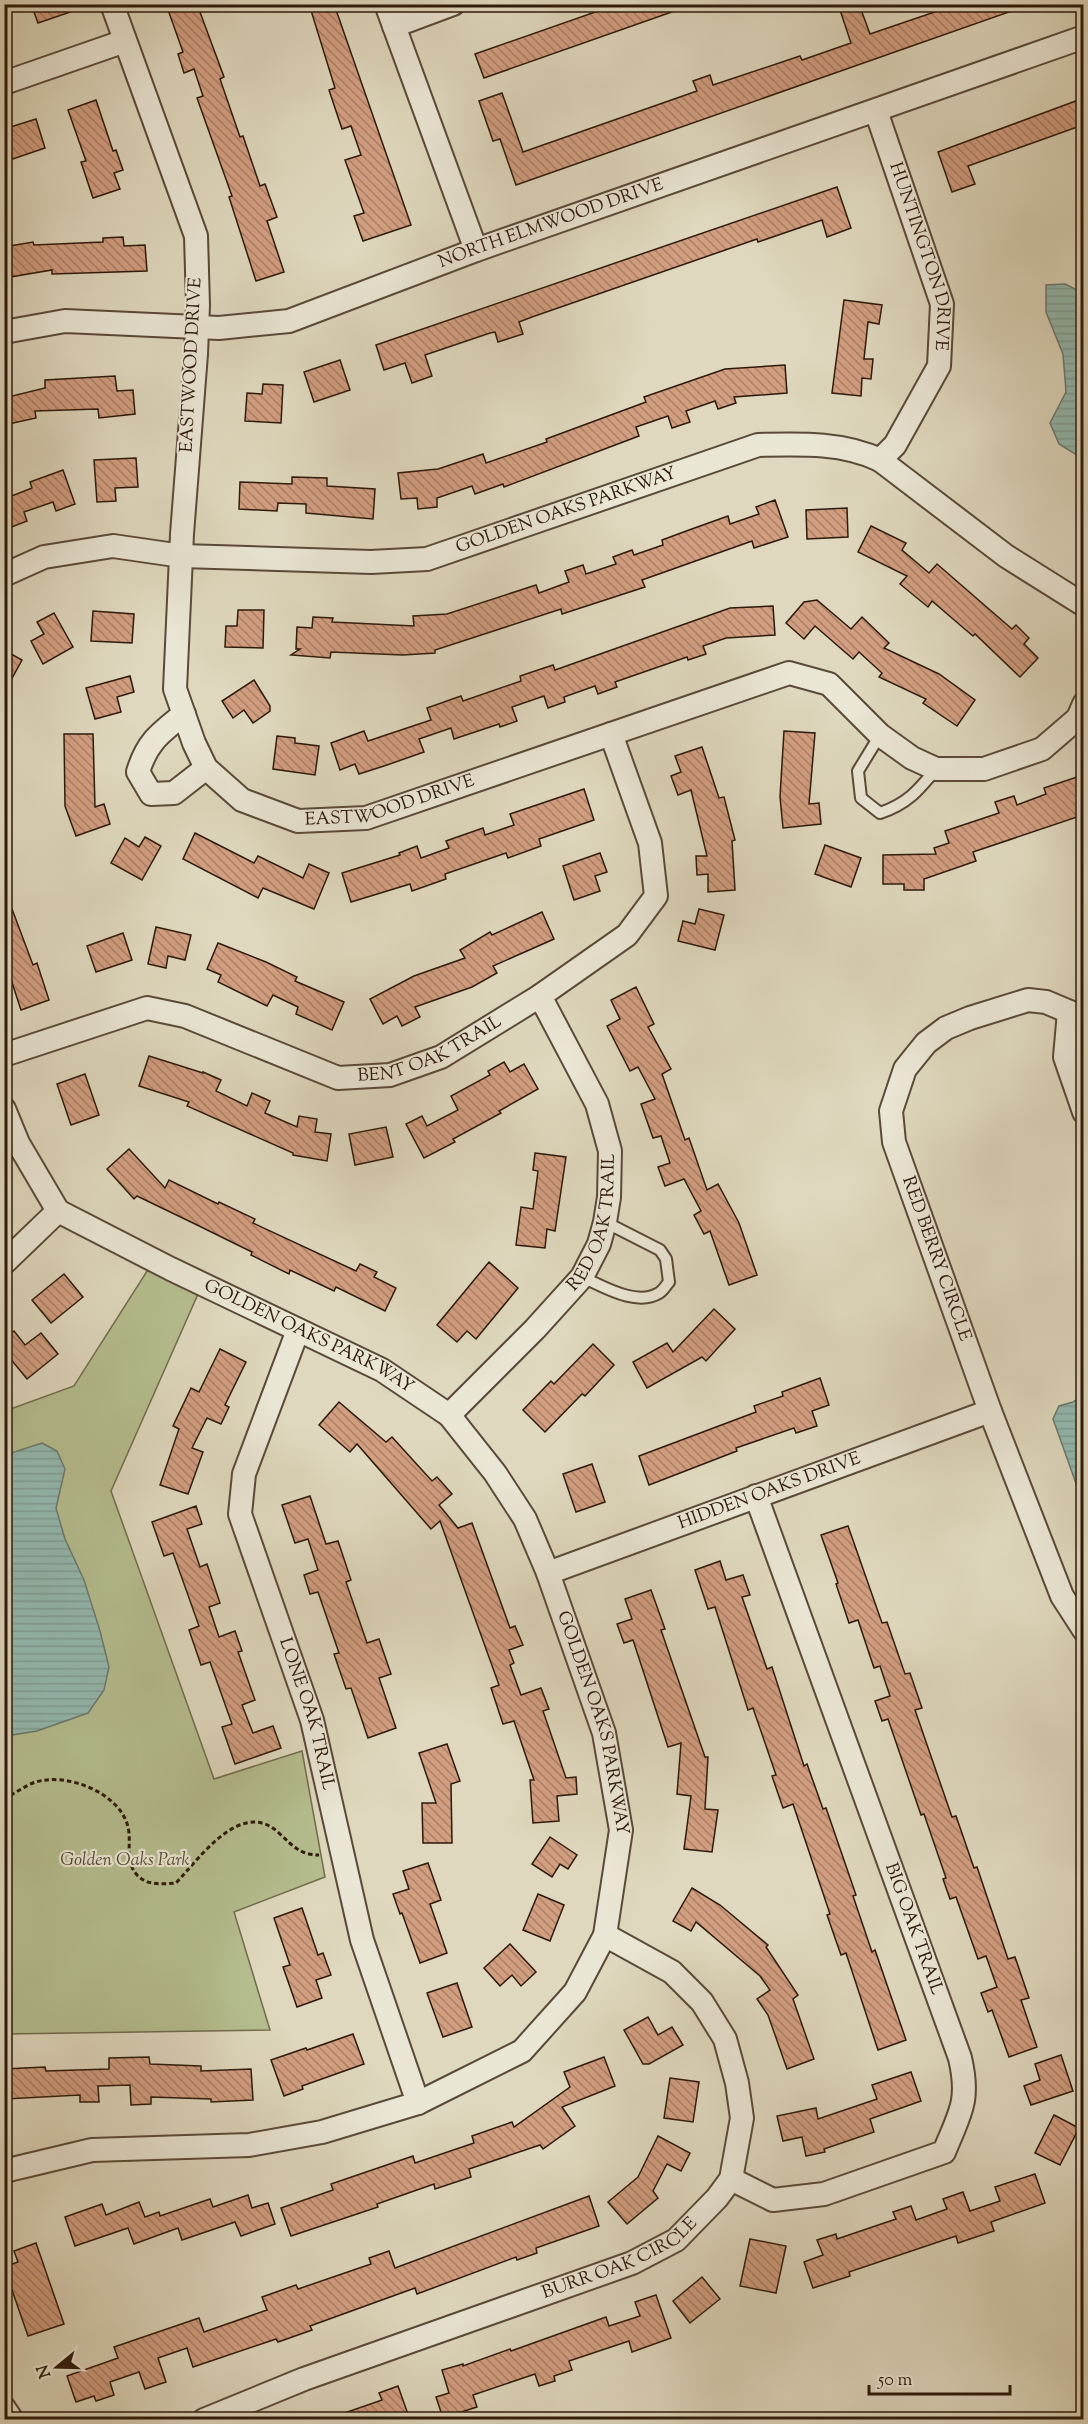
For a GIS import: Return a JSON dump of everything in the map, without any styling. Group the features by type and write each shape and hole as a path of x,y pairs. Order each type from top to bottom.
{"street":[{"name":"EASTWOOD DRIVE","path":"112,4 196,236 197,327 175,689 194,743 206,768 242,800 298,821 366,818 789,673 829,684 880,735 912,758 936,769 984,769 1042,749 1078,718 1083,704"},
{"path":"386,4 476,250"},
{"path":"394,26 453,4"},
{"name":"NORTH ELMWOOD DRIVE","path":"4,332 65,321 219,328 289,321 476,250 1083,37"},
{"path":"4,83 125,41"},
{"name":"HUNTINGTON DRIVE","path":"876,111 942,303 939,366 895,445 880,460"},
{"name":"GOLDEN OAKS PARKWAY","path":"4,575 44,557 113,546 182,556 371,562 427,560 758,446 813,444 861,451 880,460 1006,556 1083,605"},
{"path":"184,714 154,738 143,757 138,772 151,794 174,793 206,768"},
{"name":"BENT OAK TRAIL","path":"4,1055 147,1008 185,1016 338,1078 390,1075 441,1058 540,996 627,934 656,896 650,843 610,734"},
{"name":"RED OAK TRAIL","path":"449,1415 535,1329 582,1277 599,1244 605,1222 609,1197 610,1151 597,1104 540,996"},
{"name":"RED BERRY CIRCLE","path":"1076,1015 1046,1002 1028,1000 946,1028 926,1043 905,1070 891,1111 894,1142 990,1411 1062,1596 1083,1630"},
{"path":"1076,1015 1065,1057 1083,1112"},
{"path":"4,1109 18,1143 58,1211 4,1263"},
{"name":"GOLDEN OAKS PARKWAY","path":"4,2171 92,2150 249,2145 322,2132 418,2103 522,2051 575,1992 605,1935 621,1830 604,1733 548,1573 525,1519 495,1473 449,1415 382,1370 171,1269 58,1211"},
{"name":"LONE OAK TRAIL","path":"298,1330 244,1474 240,1514 312,1720 362,1940 418,2103"},
{"name":"HIDDEN OAKS DRIVE","path":"548,1573 990,1411"},
{"name":"BIG OAK TRAIL","path":"731,2179 773,2200 824,2193 882,2175 944,2152 965,2101 965,2079 960,2058 756,1496"},
{"name":"BURR OAK CIRCLE","path":"204,2420 304,2379 632,2264 676,2240 717,2198 731,2179 742,2118 737,2083 725,2039 702,2002 672,1972 605,1935"},
{"path":"4,2408 12,2420"}],"lane":[{"path":"880,735 858,771 861,798 879,813 895,808 914,795 936,769"},
{"path":"582,1277 624,1295 644,1297 659,1293 669,1282 666,1259 660,1250 605,1222"}],"path":[{"path":"4,1798 34,1782 51,1780 87,1786 98,1791 110,1799 121,1811 128,1826 128,1851 131,1864 138,1877 154,1884 176,1883 205,1849 227,1831 240,1824 254,1822 265,1824 277,1831 297,1850 308,1855 319,1855"}],"green space":[{"name":"Golden Oaks Park","path":"149,1268 198,1294 111,1491 214,1779 302,1751 325,1877 234,1912 270,2030 5,2034 5,1411 74,1386"}],"water":[{"path":"1065,284 1083,293 1083,459 1059,444 1050,423 1066,392 1063,354 1046,312 1046,285"},
{"path":"1083,1395 1083,1503 1053,1419 1059,1406 1073,1402"},
{"path":"42,1443 57,1451 65,1469 56,1508 65,1539 84,1580 109,1667 104,1690 88,1713 37,1731 5,1736 5,1455"}],"building":[{"path":"31,4 85,4 85,7 38,23"},
{"path":"166,4 197,4 224,77 220,79 240,137 243,136 260,186 265,184 277,217 267,221 284,272 256,281 229,197 232,196 197,98 203,96 194,69 184,73 178,54 183,52"},
{"path":"309,4 334,4 411,225 363,241 354,216 364,213 345,160 361,155 351,126 342,129 329,90 335,88"},
{"path":"618,4 685,4 686,7 484,78 475,54"},
{"path":"838,4 859,4 870,34 958,4 1023,4 1023,7 516,185 500,139 493,141 479,101 502,93 523,152 697,91 693,81 710,75 713,85 800,56 802,60 851,43"},
{"path":"1081,99 1083,125 968,166 975,184 952,192 938,152"},
{"path":"96,100 113,151 116,150 123,170 114,173 120,189 93,198 81,162 86,161 68,110"},
{"path":"36,119 45,148 4,162 4,129"},
{"path":"837,187 851,228 827,237 822,220 758,242 757,239 532,317 519,322 523,334 498,342 495,332 490,333 425,355 432,376 412,383 405,363 384,370 376,345"},
{"path":"123,237 124,246 145,245 147,271 52,274 52,270 4,278 4,247 33,242 34,245 103,242 103,238"},
{"path":"844,300 882,305 879,324 868,322 864,359 873,359 871,379 862,378 861,396 832,393"},
{"path":"340,360 350,390 314,402 304,372"},
{"path":"785,365 787,393 734,397 736,403 718,409 715,401 686,411 690,422 672,428 668,416 636,427 639,436 504,487 503,484 475,494 472,486 437,498 437,507 418,509 417,498 401,499 398,473 438,469 483,454 486,463 547,442 546,439 646,402 644,397 725,369"},
{"path":"115,376 117,391 133,390 135,414 99,418 98,409 35,411 36,418 4,425 4,398 45,388 45,380"},
{"path":"263,384 283,385 281,423 245,421 247,393 262,394"},
{"path":"136,458 138,487 115,488 116,501 97,502 94,460"},
{"path":"63,470 75,504 56,511 53,502 24,512 27,521 4,530 4,499 32,488 30,482"},
{"path":"292,477 327,478 327,486 375,489 373,519 306,513 306,504 278,503 277,511 239,509 240,482 292,484"},
{"path":"775,500 788,537 754,548 752,541 642,580 645,587 562,614 561,609 435,650 435,653 403,655 331,652 330,658 291,655 300,649 296,649 297,627 312,628 313,617 333,618 332,622 414,626 413,616 447,614 536,585 539,593 569,582 565,571 583,565 586,574 616,564 613,557 632,550 634,555 663,545 662,540 728,516 730,524 759,514 756,507"},
{"path":"847,508 848,537 807,539 806,510"},
{"path":"871,526 906,543 902,550 929,573 937,564 1012,629 1016,625 1029,638 1024,644 1038,658 1020,677 975,634 973,636 932,601 928,607 900,584 907,576 858,552"},
{"path":"817,600 851,629 862,617 889,643 884,648 939,674 975,700 957,726 923,703 926,699 879,677 882,673 859,652 853,659 815,626 804,639 786,623 804,602"},
{"path":"773,606 775,635 726,638 703,646 706,654 688,660 687,657 615,682 617,687 598,694 595,686 564,697 565,702 548,708 544,696 512,707 517,721 500,727 499,724 454,739 451,728 419,739 424,752 359,774 355,764 340,770 331,743 364,731 368,741 431,720 427,708 461,696 463,701 521,681 520,676 553,665 555,670 730,608"},
{"path":"238,610 264,610 263,648 225,647 226,626 237,626"},
{"path":"93,611 134,614 132,643 91,641"},
{"path":"54,613 73,647 43,664 31,641 44,634 37,622"},
{"path":"4,650 22,660 4,693"},
{"path":"130,676 134,692 117,697 121,712 95,719 86,688"},
{"path":"254,680 270,706 270,711 253,723 244,710 233,718 222,701"},
{"path":"784,731 815,733 809,804 819,803 821,824 783,828 780,797"},
{"path":"64,734 93,734 95,807 104,804 110,824 76,836 65,806"},
{"path":"277,736 295,738 295,743 319,746 315,775 273,769"},
{"path":"702,747 719,798 724,797 735,840 732,841 735,890 708,892 708,874 697,875 696,856 707,856 691,790 678,795 671,776 681,772 675,756"},
{"path":"1083,775 1083,815 973,852 976,861 924,879 924,890 904,890 904,884 883,884 883,855 936,854 934,848 949,843 945,831 999,813 995,802 1014,796 1017,805 1046,794 1044,788"},
{"path":"584,789 594,820 539,839 541,846 508,858 506,853 445,874 446,879 412,891 410,884 351,902 342,873 400,855 399,853 417,846 421,858 449,848 446,841 483,828 485,835 514,825 510,814"},
{"path":"195,833 254,863 258,856 303,878 309,864 329,873 314,909 263,888 258,898 183,859"},
{"path":"145,837 161,846 142,880 111,863 125,838 139,847"},
{"path":"825,845 861,858 851,887 815,874"},
{"path":"600,853 607,872 595,876 600,891 574,900 563,866"},
{"path":"6,893 33,965 37,963 49,1000 21,1010 4,958"},
{"path":"699,909 724,915 715,950 678,941 683,921 695,924"},
{"path":"542,912 554,939 493,966 497,973 472,987 415,1007 420,1017 402,1026 397,1016 383,1024 370,999 414,976 465,958 460,950 490,932 492,935"},
{"path":"156,927 191,935 185,960 168,956 166,968 148,964"},
{"path":"123,933 132,960 96,972 87,946"},
{"path":"218,943 266,962 297,977 295,981 344,1002 332,1030 296,1014 298,1007 273,995 267,1006 218,982 221,975 207,969"},
{"path":"636,987 654,1024 648,1027 671,1069 662,1074 685,1140 689,1138 707,1190 718,1184 739,1223 757,1275 729,1285 710,1231 704,1234 694,1215 701,1211 684,1179 665,1186 658,1167 670,1163 661,1136 653,1138 641,1104 655,1099 638,1067 630,1071 607,1026 620,1019 611,1000"},
{"path":"149,1056 203,1072 221,1080 216,1091 247,1106 252,1093 270,1101 265,1113 297,1127 299,1116 317,1119 315,1132 331,1134 327,1161 293,1155 293,1153 187,1106 189,1102 139,1086"},
{"path":"504,1062 510,1072 524,1064 538,1089 499,1111 501,1113 453,1139 455,1142 424,1158 406,1124 422,1116 427,1126 458,1110 451,1096 490,1075 488,1071"},
{"path":"85,1074 99,1115 71,1125 57,1084"},
{"path":"386,1127 393,1157 355,1165 349,1134"},
{"path":"129,1149 165,1188 169,1180 255,1219 253,1223 356,1271 360,1264 377,1272 374,1277 396,1288 385,1311 336,1287 334,1291 290,1270 289,1274 251,1255 252,1252 193,1223 137,1196 134,1199 107,1169"},
{"path":"535,1153 566,1157 555,1231 547,1229 545,1248 516,1245 521,1207 533,1209 538,1171 533,1170"},
{"path":"489,1262 518,1288 476,1339 467,1331 457,1342 437,1325"},
{"path":"64,1274 83,1297 51,1323 32,1300"},
{"path":"714,1309 735,1329 706,1361 702,1357 647,1388 633,1362 667,1343 673,1352"},
{"path":"14,1331 25,1345 41,1333 58,1354 27,1379 4,1351 4,1338"},
{"path":"593,1344 614,1365 585,1396 582,1394 545,1432 523,1410 551,1381 554,1384"},
{"path":"220,1349 246,1362 225,1405 229,1407 221,1424 207,1418 192,1448 203,1452 188,1494 160,1485 179,1429 173,1426 191,1388 199,1392"},
{"path":"820,1378 829,1405 812,1411 817,1426 796,1433 794,1428 736,1448 737,1451 649,1485 639,1456 756,1412 754,1406 783,1396 782,1392"},
{"path":"339,1402 386,1442 392,1437 432,1481 437,1477 452,1494 439,1505 458,1528 472,1523 510,1628 515,1626 523,1645 509,1650 514,1663 510,1665 521,1695 541,1688 549,1709 543,1711 566,1778 576,1777 577,1794 557,1796 559,1821 533,1823 530,1780 534,1780 514,1721 503,1724 491,1688 499,1685 440,1521 431,1529 357,1444 350,1452 319,1425"},
{"path":"592,1464 605,1502 576,1512 563,1474"},
{"path":"310,1496 326,1544 338,1541 351,1580 346,1582 367,1643 379,1639 391,1674 379,1678 396,1728 368,1738 351,1688 346,1689 334,1654 339,1653 318,1592 310,1594 304,1575 318,1570 308,1539 295,1543 282,1505"},
{"path":"196,1506 202,1524 187,1529 200,1567 207,1564 220,1603 209,1607 219,1637 235,1631 242,1651 238,1652 255,1700 242,1705 253,1733 273,1726 281,1748 235,1764 222,1727 232,1724 210,1662 201,1665 189,1630 199,1626 173,1553 164,1556 152,1522"},
{"path":"848,1526 882,1623 887,1622 905,1674 910,1673 922,1708 915,1710 952,1817 956,1816 974,1868 977,1867 1008,1959 1015,1957 1029,1998 1021,2000 1037,2047 1009,2057 992,2010 988,2012 981,1993 997,1987 986,1956 978,1959 956,1897 950,1899 943,1879 946,1878 924,1814 921,1815 888,1719 882,1721 875,1701 890,1696 880,1666 874,1668 858,1620 849,1623 821,1535"},
{"path":"720,1561 726,1580 743,1575 750,1595 742,1597 767,1669 772,1667 804,1766 807,1764 823,1809 826,1808 856,1895 853,1896 872,1952 875,1950 906,2040 878,2050 846,1953 841,1955 827,1915 830,1914 793,1804 783,1808 772,1776 776,1775 753,1708 748,1710 715,1607 708,1609 695,1570"},
{"path":"651,1590 665,1629 661,1630 705,1757 708,1757 705,1809 718,1810 712,1852 684,1849 691,1796 677,1794 681,1743 668,1747 633,1640 624,1643 617,1624 632,1619 625,1599"},
{"path":"447,1744 460,1781 451,1784 452,1843 423,1843 422,1803 436,1803 419,1753"},
{"path":"550,1837 577,1855 568,1869 560,1864 552,1877 532,1864"},
{"path":"428,1863 441,1900 430,1904 447,1953 420,1963 393,1894 409,1889 403,1871"},
{"path":"692,1888 720,1905 768,1945 766,1947 798,1995 793,1999 814,2059 787,2069 768,2015 757,1999 770,1990 760,1976 696,1922 691,1931 673,1921"},
{"path":"538,1894 564,1905 550,1941 523,1930"},
{"path":"302,1908 318,1955 323,1953 331,1975 316,1980 322,1998 297,2007 283,1967 290,1965 274,1918"},
{"path":"510,1944 536,1972 521,1986 512,1975 500,1986 484,1968"},
{"path":"457,1983 472,2027 443,2037 427,1993"},
{"path":"648,2017 658,2035 672,2027 683,2045 649,2064 643,2064 624,2030"},
{"path":"353,2034 364,2064 302,2086 303,2089 284,2096 271,2060"},
{"path":"1061,2055 1073,2091 1031,2105 1024,2086 1040,2080 1035,2064"},
{"path":"149,2057 150,2064 201,2066 201,2071 251,2069 253,2100 211,2102 211,2099 151,2097 151,2104 131,2105 130,2085 98,2086 99,2102 80,2102 80,2095 5,2099 4,2069 45,2067 46,2071 109,2069 109,2058"},
{"path":"604,2057 615,2086 562,2107 575,2126 543,2149 540,2145 469,2169 471,2177 435,2189 434,2184 377,2204 378,2207 291,2236 281,2208 333,2190 331,2184 413,2156 415,2163 474,2143 472,2136 512,2122 514,2127 570,2087 564,2072"},
{"path":"911,2072 921,2101 870,2119 874,2132 824,2149 825,2152 806,2156 802,2137 783,2141 777,2116 816,2108 818,2119 877,2099 872,2085"},
{"path":"670,2078 699,2082 693,2122 664,2118"},
{"path":"1054,2115 1079,2128 1060,2165 1035,2153"},
{"path":"658,2136 690,2153 681,2171 667,2164 653,2191 658,2198 627,2224 608,2202 638,2177"},
{"path":"1035,2174 1045,2203 991,2222 994,2231 958,2243 956,2236 849,2272 850,2276 813,2288 804,2262 823,2255 817,2240 836,2234 837,2239 896,2219 893,2212 911,2206 916,2220 947,2209 943,2199 963,2192 970,2211 1000,2201 995,2187"},
{"path":"248,2195 252,2208 268,2203 275,2224 241,2236 235,2222 182,2240 178,2228 134,2244 128,2228 75,2246 65,2217 102,2204 106,2215 139,2202 145,2217 159,2212 160,2216 210,2199 213,2207"},
{"path":"589,2196 599,2226 536,2248 537,2253 517,2260 516,2257 417,2294 415,2288 310,2326 312,2330 278,2342 276,2339 193,2367 187,2348 158,2358 166,2382 145,2389 139,2372 110,2382 114,2395 96,2401 94,2396 76,2402 67,2376 118,2358 114,2347 199,2318 204,2332 267,2310 262,2297 296,2285 298,2289 371,2264 369,2258 389,2251 395,2268"},
{"path":"750,2239 786,2246 776,2293 740,2286"},
{"path":"36,2243 64,2324 28,2336 4,2267 18,2262 14,2251"},
{"path":"702,2277 720,2299 690,2323 673,2301"},
{"path":"656,2295 671,2338 632,2352 629,2341 569,2361 572,2370 554,2376 555,2381 539,2386 535,2374 473,2395 477,2407 443,2418 436,2397 449,2393 442,2370 463,2364 463,2366 510,2349 511,2351 606,2317 609,2326 640,2316 635,2302"},
{"path":"398,2386 410,2420 334,2420 333,2417 382,2400 379,2393"}]}
